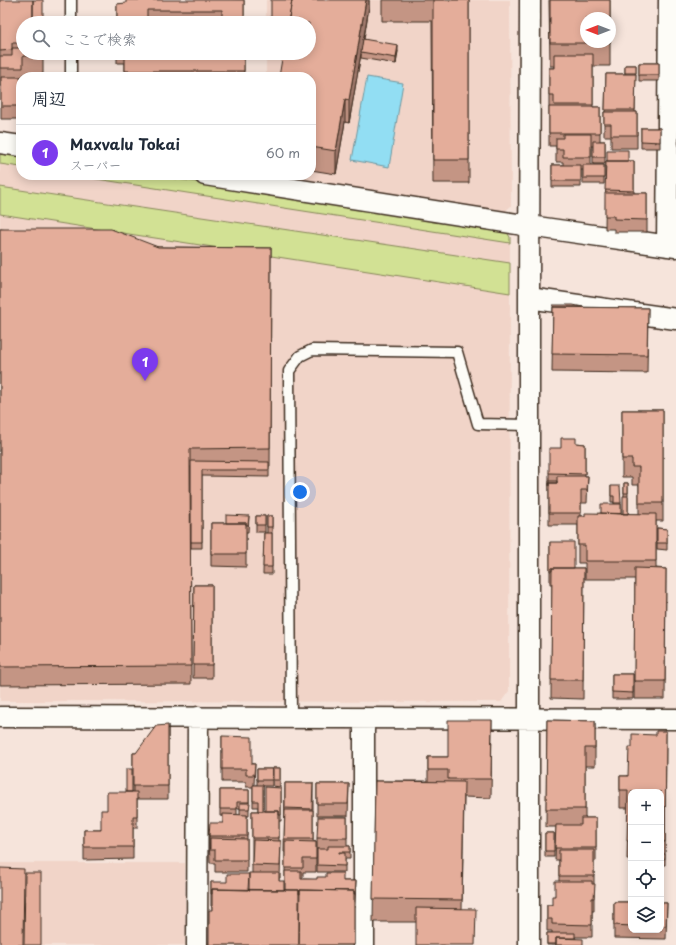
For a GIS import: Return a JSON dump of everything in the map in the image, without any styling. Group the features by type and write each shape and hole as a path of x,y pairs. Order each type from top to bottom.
{"street":[{"path":"529,945 530,0"},
{"path":"237,180 672,247 669,0"},
{"path":"0,143 16,145"},
{"path":"529,298 676,319"},
{"path":"0,717 676,719"},
{"path":"197,945 198,717"},
{"path":"364,718 364,945"}],"lane":[{"path":"71,0 71,16"},
{"path":"71,60 71,72"},
{"path":"291,717 289,371 300,356 312,350 457,352 478,424 529,425"}],"shaded area":[{"path":"266,0 510,0 511,206 501,215 295,180 316,180 316,72 266,72 266,60 316,60 316,16 266,16"},
{"path":"0,152 16,155 16,180 179,180 510,237 509,691 501,702 0,701"},
{"path":"0,863 185,863 185,945 0,945"}],"green space":[{"path":"0,152 16,155 16,166 0,164"},
{"path":"103,180 183,180 504,228 510,237 510,243"},
{"path":"0,187 510,263 510,293 0,214"}],"water":[{"path":"367,77 403,83 389,167 352,160"}],"building":[{"path":"0,0 33,0 33,16 16,16 16,43 12,43 12,50 0,51"},
{"path":"33,0 43,0 43,16 33,16"},
{"path":"126,0 244,0 244,16 222,16 222,10 147,10 147,16 117,16 117,4 126,3"},
{"path":"271,0 292,0 289,16 271,16"},
{"path":"292,0 366,0 349,100 345,99 336,151 316,148 316,72 280,72 282,60 316,60 316,16 289,16"},
{"path":"433,0 469,0 469,160 433,160"},
{"path":"550,0 610,0 610,12 580,12 580,43 550,43"},
{"path":"363,39 398,45 396,58 361,52"},
{"path":"12,48 16,48 16,60 23,60 23,68 0,68 0,56 12,56"},
{"path":"554,54 593,54 593,105 554,105 554,95 549,95 549,68 554,68"},
{"path":"125,60 244,60 244,71 125,71"},
{"path":"639,63 659,63 659,75 639,75"},
{"path":"625,65 636,65 636,73 625,73"},
{"path":"606,74 636,74 635,110 605,110"},
{"path":"1,77 16,77 16,106 1,106"},
{"path":"549,107 600,107 600,133 549,133"},
{"path":"604,112 637,112 637,135 611,135 611,124 604,124"},
{"path":"641,128 660,128 660,142 641,141"},
{"path":"563,134 591,134 591,157 563,157 563,149 556,149 556,138 563,138"},
{"path":"593,141 605,141 605,157 593,157"},
{"path":"607,150 628,150 628,161 607,161"},
{"path":"606,161 634,161 634,191 605,190"},
{"path":"552,165 581,165 581,181 552,181"},
{"path":"583,165 604,165 604,178 583,178"},
{"path":"605,193 647,193 647,220 614,219 614,216 605,216"},
{"path":"0,229 111,229 158,247 271,248 270,448 190,449 191,666 0,667"},
{"path":"553,305 573,305 583,307 553,307"},
{"path":"553,307 648,308 647,355 552,354"},
{"path":"622,410 663,410 663,503 639,503 639,467 632,467 632,459 622,459"},
{"path":"561,438 576,438 576,443 585,444 585,474 549,473 549,448 561,448"},
{"path":"191,461 269,462 269,470 202,470 202,542 191,542"},
{"path":"557,476 588,476 587,490 581,490 581,513 549,513 549,483 557,483"},
{"path":"549,481 557,481 557,483 549,483"},
{"path":"624,483 628,483 628,493 624,493"},
{"path":"611,486 620,486 621,503 614,503 614,496 611,496"},
{"path":"623,496 628,496 628,514 623,514"},
{"path":"601,504 621,504 621,514 601,513"},
{"path":"585,513 656,514 656,561 585,561 585,545 578,545 578,516 585,516"},
{"path":"226,515 249,516 248,525 246,525 246,523 226,523"},
{"path":"256,516 265,516 265,525 256,525"},
{"path":"267,516 272,516 272,527 267,527"},
{"path":"211,523 246,523 246,554 211,554"},
{"path":"657,528 667,529 667,543 657,543"},
{"path":"264,533 272,533 272,567 263,567"},
{"path":"550,542 574,542 574,568 552,568 552,571 550,571"},
{"path":"552,568 584,568 583,680 551,680"},
{"path":"635,568 666,569 665,681 634,681"},
{"path":"194,585 212,585 212,665 193,665"},
{"path":"612,674 633,674 633,693 612,692"},
{"path":"448,720 492,720 491,779 448,779 448,770 428,770 428,757 448,757"},
{"path":"547,720 595,721 595,748 585,748 585,809 546,809"},
{"path":"168,725 168,786 133,786 133,753 136,753 156,726"},
{"path":"656,731 666,731 665,842 664,789 620,790 620,776 628,776 629,747 632,747 632,734 656,735"},
{"path":"222,736 252,737 252,764 255,764 254,775 246,775 246,769 222,769"},
{"path":"273,768 280,768 280,780 273,780"},
{"path":"126,769 132,769 132,792 126,792"},
{"path":"257,769 272,769 272,780 257,780"},
{"path":"375,781 464,782 462,900 373,899"},
{"path":"285,783 313,783 312,809 285,808"},
{"path":"317,784 349,784 348,804 317,804"},
{"path":"253,785 263,785 263,811 258,811 258,801 253,801"},
{"path":"265,787 281,788 281,815 279,815 279,811 265,811"},
{"path":"220,790 249,790 249,802 237,802 237,809 220,809"},
{"path":"628,790 628,841 627,841"},
{"path":"107,792 137,792 137,816 133,816 133,847 84,847 84,830 101,830 101,810 107,810"},
{"path":"240,803 250,803 249,809 240,809"},
{"path":"285,810 313,810 313,839 284,839"},
{"path":"252,811 279,811 279,838 252,838"},
{"path":"223,814 247,815 247,836 209,836 210,823 223,823"},
{"path":"318,817 347,817 347,838 317,838"},
{"path":"581,818 596,818 596,848 555,848 556,825 581,825"},
{"path":"545,833 554,833 554,851 545,851"},
{"path":"210,838 247,839 247,860 215,860 215,850 210,850"},
{"path":"253,840 281,841 280,866 252,865"},
{"path":"285,841 316,842 316,859 303,859 303,868 285,868"},
{"path":"328,846 350,846 350,852 339,852 345,853 345,866 317,865 317,849 328,849"},
{"path":"559,850 594,850 594,876 559,876"},
{"path":"0,868 24,869 23,945 0,945"},
{"path":"285,871 301,871 301,879 317,879 317,877 326,877 326,873 343,873 343,881 356,881 355,894 354,891 300,890 299,894 299,890 285,890"},
{"path":"25,873 41,873 41,945 24,945"},
{"path":"249,873 279,873 279,881 284,881 284,890 249,890"},
{"path":"227,874 249,874 248,890 212,889 211,894 211,882 227,882"},
{"path":"555,881 592,881 592,884 595,884 594,898 592,898 592,925 552,924 552,919 547,919 547,905 552,905 552,896 555,896"},
{"path":"212,889 299,890 299,944 300,890 354,891 354,945 209,945 209,910 212,910"},
{"path":"614,902 628,902 628,926 614,925"},
{"path":"664,903 667,903 666,926 664,926"},
{"path":"416,908 476,909 475,945 416,945"},
{"path":"547,933 575,933 575,938 556,938 556,944 547,944"},
{"path":"556,938 583,939 583,945 556,945"}],"place":[{"name":"Maxvalu Tokai","path":"145,381"}]}
